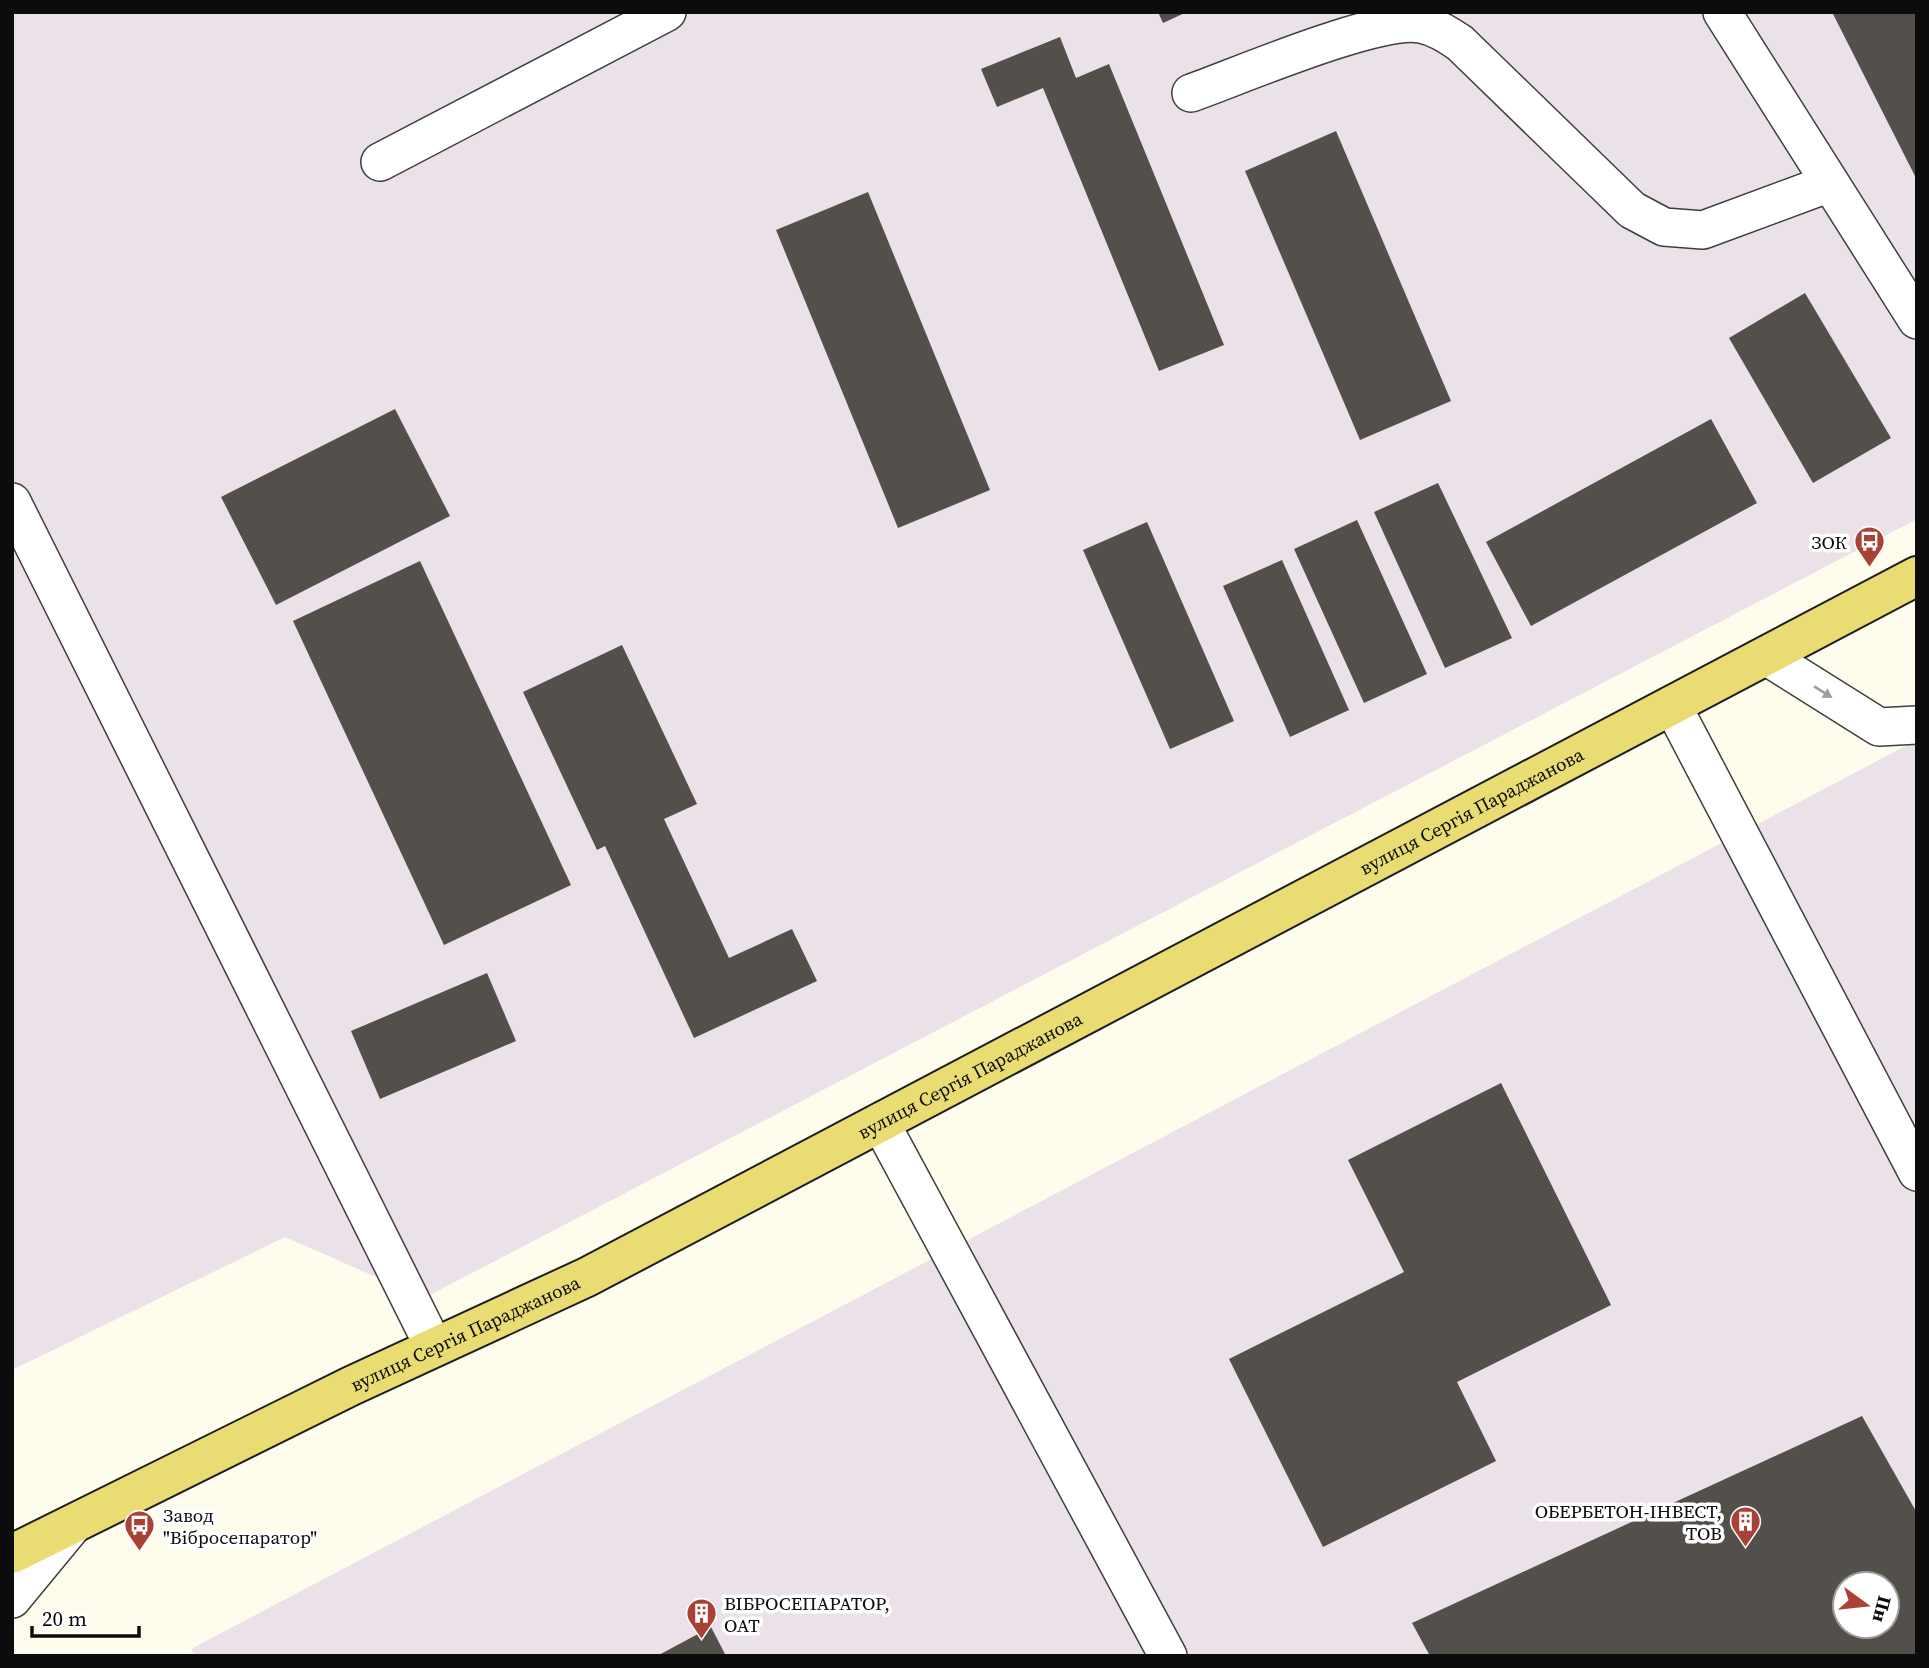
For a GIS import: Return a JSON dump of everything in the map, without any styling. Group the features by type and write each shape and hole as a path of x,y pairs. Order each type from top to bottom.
{"main road":[{"name":"вулиця Сергія Параджанова","path":"12,1554 587,1276 1917,576"}],"lane":[{"path":"1722,12 1917,320"},
{"path":"380,162 650,15"},
{"path":"1191,93 1381,26 1420,24 1441,31 1460,43 1632,210 1664,227 1703,230 1830,183"},
{"path":"12,502 434,1348"},
{"path":"1766,656 1879,727 1917,724"},
{"path":"1672,705 1917,1172"},
{"path":"880,1122 1168,1656"},
{"path":"12,1599 73,1525"}],"shaded area":[{"path":"12,12 1917,12 1917,519 424,1298 285,1237 12,1370"},
{"path":"1917,740 1917,1656 195,1656 191,1649"}],"building":[{"path":"1158,12 1187,12 1163,23"},
{"path":"1832,12 1917,12 1917,180"},
{"path":"1060,37 1076,78 1109,64 1224,345 1159,371 1043,88 997,107 981,69"},
{"path":"1336,131 1451,401 1360,440 1245,171"},
{"path":"868,192 990,490 898,528 776,230"},
{"path":"1805,293 1891,438 1813,483 1729,338"},
{"path":"395,409 450,516 276,605 221,497"},
{"path":"1711,419 1757,503 1531,626 1486,542"},
{"path":"1438,483 1512,638 1445,668 1374,512"},
{"path":"1357,520 1427,674 1364,703 1294,549"},
{"path":"1147,522 1234,721 1170,749 1083,550"},
{"path":"1282,560 1349,710 1290,737 1223,586"},
{"path":"420,561 571,885 444,945 293,621"},
{"path":"622,645 697,804 664,819 729,958 792,929 817,981 694,1038 605,846 597,850 523,692"},
{"path":"487,973 516,1041 380,1099 351,1031"},
{"path":"1501,1083 1611,1305 1457,1382 1496,1461 1323,1547 1229,1359 1404,1272 1348,1160"},
{"name":"ОБЕРБЕТОН-ІНВЕСТ, ТОВ","path":"1862,1416 1917,1513 1917,1656 1430,1656 1412,1623"},
{"name":"ВІБРОСЕПАРАТОР, ОАТ","path":"711,1627 726,1656 657,1656"}],"place":[{"name":"ЗОК","path":"1870,569"},
{"name":"ОБЕРБЕТОН-ІНВЕСТ, ТОВ","path":"1745,1549"},
{"name":"Завод \"Вібросепаратор\"","path":"140,1553"},
{"name":"ВІБРОСЕПАРАТОР, ОАТ","path":"701,1641"}]}
